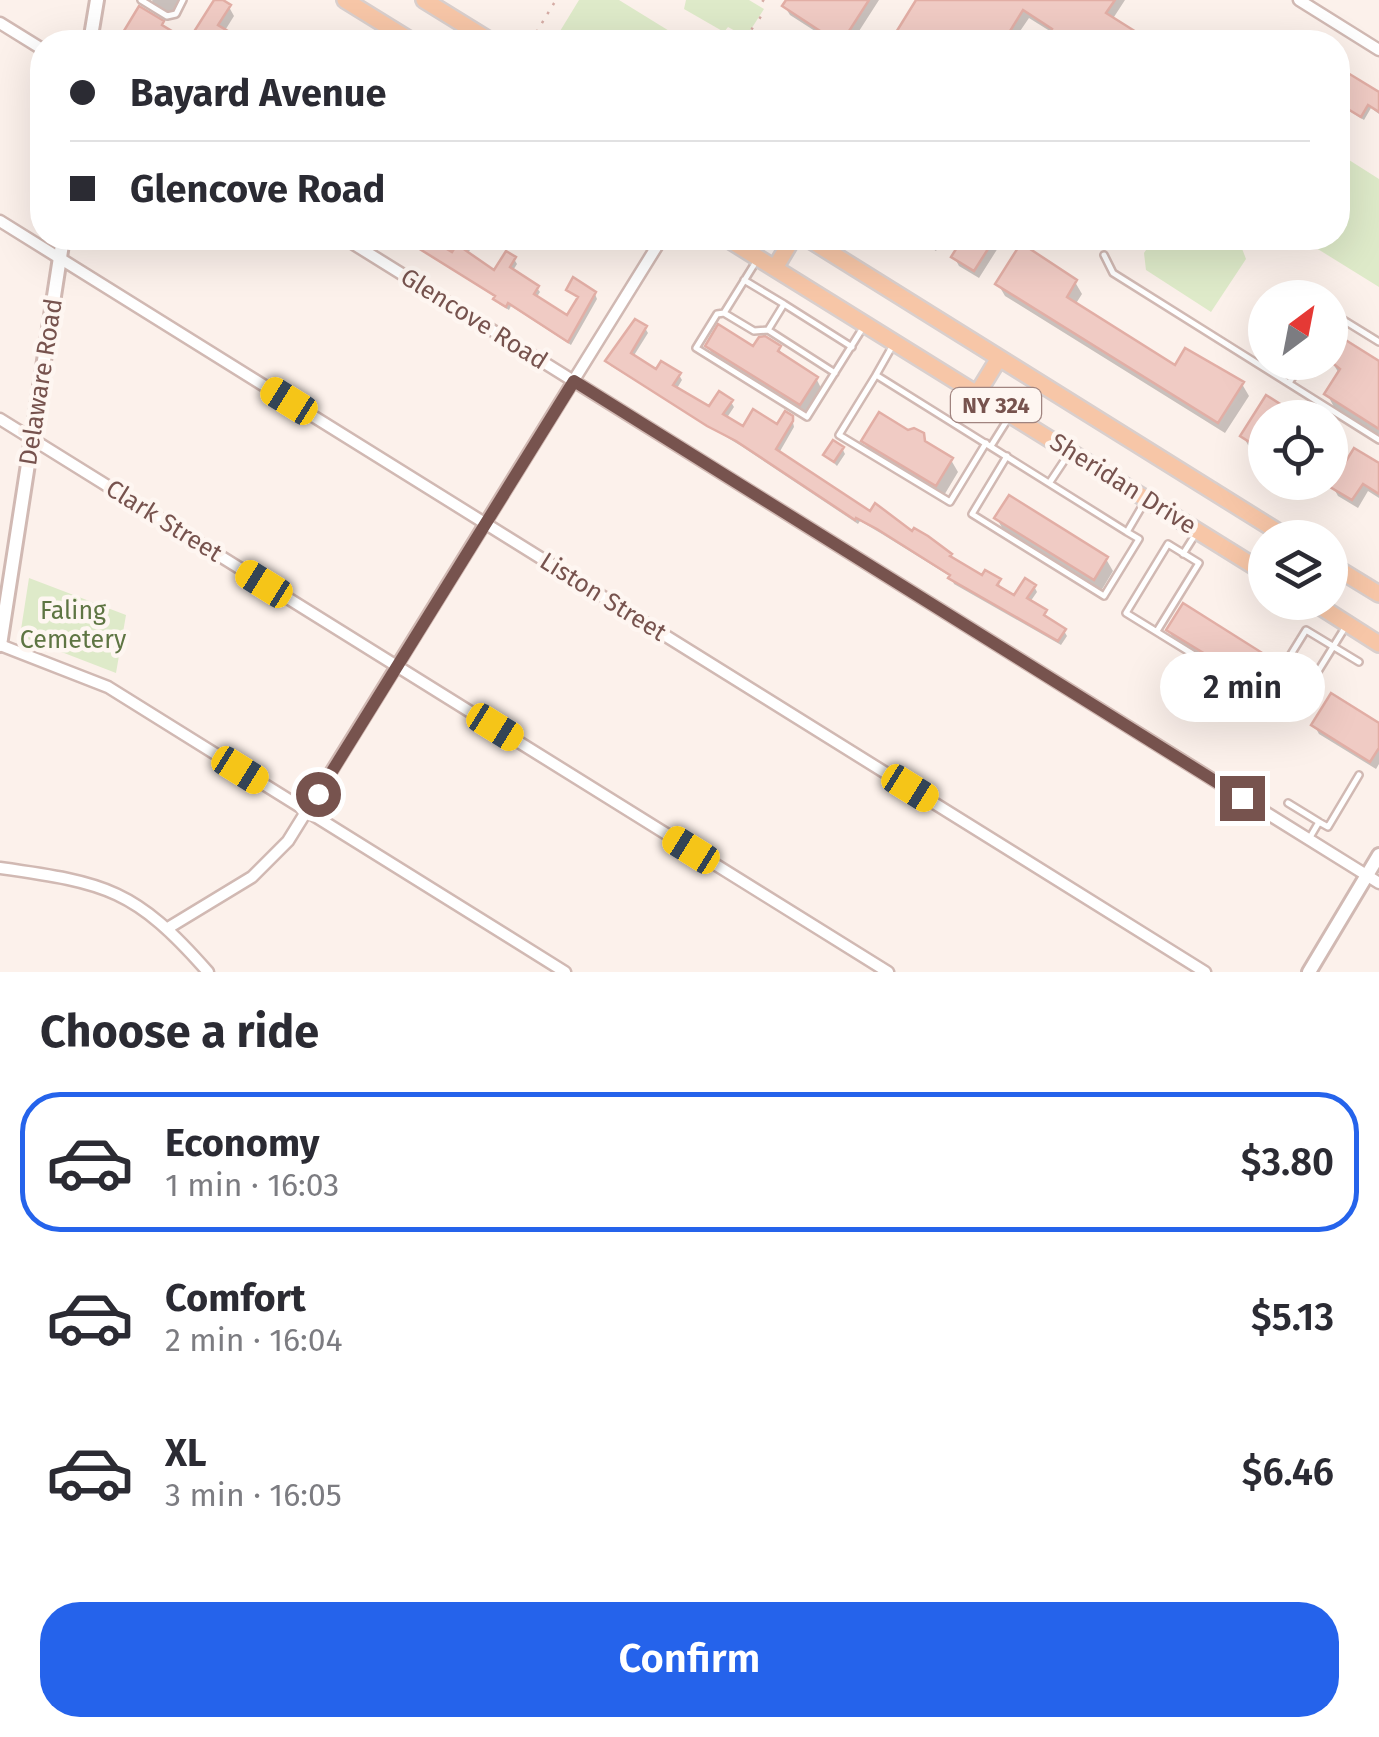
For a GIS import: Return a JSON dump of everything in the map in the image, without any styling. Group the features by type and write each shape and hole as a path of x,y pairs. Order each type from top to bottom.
{"main road":[{"path":"345,0 394,30"},
{"path":"424,0 460,30"},
{"name":"Sheridan Drive","path":"746,250 1248,562"},
{"path":"775,268 786,250"},
{"name":"Sheridan Drive","path":"826,250 1259,520"},
{"path":"977,394 999,358"},
{"path":"1348,575 1379,594"},
{"path":"1341,620 1379,644"}],"street":[{"path":"92,30 97,0"},
{"path":"1299,0 1347,30"},
{"path":"0,23 30,42"},
{"path":"1350,32 1379,50"},
{"name":"Liston Street","path":"0,221 30,240"},
{"name":"Liston Street","path":"46,250 1205,972"},
{"name":"Delaware Road","path":"0,645 4,598 61,250"},
{"name":"Glencove Road","path":"363,250 1373,879"},
{"path":"168,928 252,877 288,840 655,250"},
{"name":"Clark Street","path":"0,418 888,972"},
{"path":"0,645 108,687 565,972"},
{"path":"1309,972 1373,879 1379,855"},
{"path":"0,868 105,888 143,908 168,928 208,972"}],"lane":[{"path":"142,0 167,16 176,14 183,0"},
{"path":"1104,254 1113,273 1379,440"},
{"path":"724,313 758,257"},
{"path":"744,280 852,346"},
{"path":"768,330 784,304"},
{"path":"835,373 768,330 754,331 724,313 717,314 696,348 807,417 835,373 852,346 865,324"},
{"path":"1348,323 1379,342"},
{"path":"894,342 839,435 950,502 1012,415"},
{"path":"876,375 1050,482 1139,539 1104,596 972,514 1007,456"},
{"path":"1289,384 1291,380"},
{"path":"1050,482 1070,451"},
{"path":"1127,532 1146,499"},
{"path":"1184,554 1198,531"},
{"path":"1157,632 1199,563 1168,544 1126,613 1264,698 1291,714 1347,624"},
{"path":"1264,698 1306,630 1359,662"},
{"path":"1288,802 1328,827 1359,775"},
{"path":"1309,840 1319,822"}],"path":[{"path":"537,30 556,0"},
{"path":"758,17 764,20"}],"green space":[{"path":"579,0 619,0 668,30 561,30"},
{"path":"686,0 749,0 764,9 750,30 728,27 721,30 684,9"},
{"path":"1350,161 1379,179 1379,287 1319,250 1350,250"},
{"path":"1243,250 1246,259 1211,312 1146,270 1144,253"},
{"name":"Faling Cemetery","path":"29,578 126,615 116,673 20,636"}],"building":[{"path":"214,0 231,5 218,25 226,30 195,30"},
{"path":"786,0 869,0 850,30 819,30 782,6"},
{"path":"916,0 1115,0 1106,13 1133,30 1051,30 1023,10 1011,30 897,30"},
{"path":"139,6 164,21 162,25 170,30 124,30"},
{"path":"1350,74 1379,92 1379,112 1368,105 1361,117 1350,110"},
{"path":"421,250 465,250 494,270 506,251 516,257 510,267 539,286 534,294 567,315 578,297 566,290 573,277 596,292 568,342 508,303 506,307 493,299 495,296"},
{"path":"955,250 987,250 974,271 951,257"},
{"path":"1017,250 1032,250 1077,280 1067,297 1175,365 1185,348 1244,382 1218,423 995,284"},
{"path":"635,319 647,326 631,353 656,369 661,361 681,373 673,385 709,406 719,391 733,400 723,414 743,426 753,409 777,424 785,411 793,416 793,421 776,449 870,511 875,503 912,531 914,528 928,536 950,556 982,575 985,570 1001,579 997,585 1014,595 1025,578 1036,585 1027,598 1047,610 1044,615 1066,629 1058,641 948,578 950,575 877,529 855,520 605,361"},
{"path":"718,324 753,346 759,337 765,336 781,346 778,351 818,377 800,405 705,346"},
{"path":"1348,342 1379,361 1379,429 1348,409 1348,400 1333,400 1324,394 1333,380 1348,380"},
{"path":"879,412 908,430 914,428 924,433 925,441 953,458 936,486 861,441"},
{"path":"1248,423 1248,441 1240,436"},
{"path":"833,440 844,447 834,462 823,455"},
{"path":"1354,448 1379,463 1379,494 1363,484 1352,500 1348,498 1348,458"},
{"path":"1009,495 1108,557 1094,580 994,518"},
{"path":"1183,603 1275,661 1259,687 1166,630"},
{"path":"1331,693 1379,723 1379,748 1370,762 1311,725"}],"route":[{"path":"318,794 574,381 1242,798"}]}
